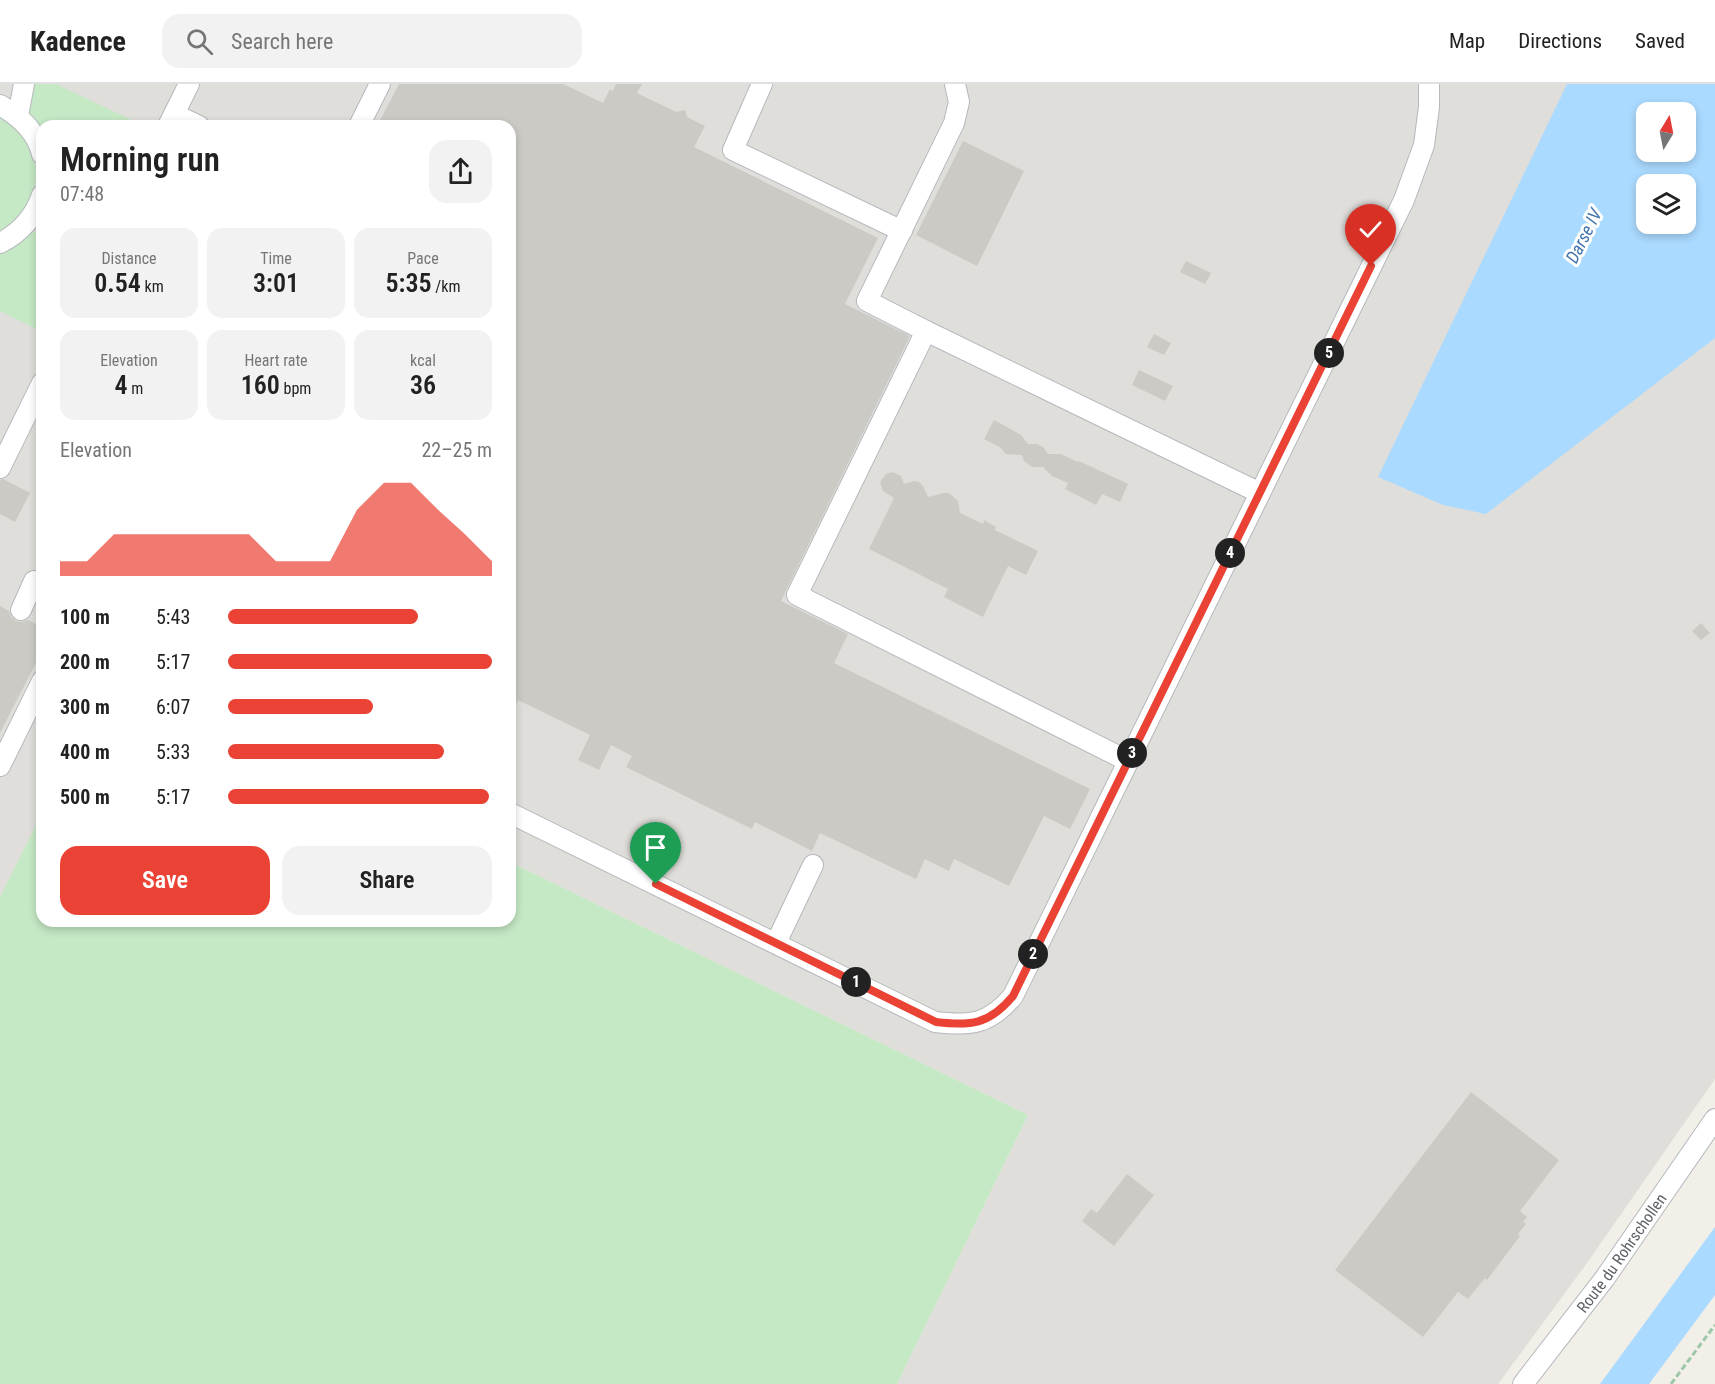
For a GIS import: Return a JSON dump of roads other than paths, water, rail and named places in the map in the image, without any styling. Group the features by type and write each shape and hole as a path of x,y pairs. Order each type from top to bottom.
{"street":[{"path":"0,95 16,84"},
{"path":"18,116 24,84"},
{"path":"171,120 189,84"},
{"path":"362,120 380,84"},
{"path":"762,84 733,150 902,231"},
{"path":"955,84 960,102 954,123 867,301 1260,493"},
{"path":"516,816 936,1022 974,1023 1004,1006 1013,996 1404,200 1424,145 1430,107 1430,84"},
{"path":"0,105 18,116 32,131 36,140"},
{"path":"0,243 34,225 36,209"},
{"path":"926,331 797,595 1128,761"},
{"path":"0,468 36,395"},
{"path":"21,610 34,581 36,582"},
{"path":"0,766 36,693"},
{"path":"776,943 813,865"},
{"name":"Route du Rohrschollen","path":"1523,1384 1605,1278 1715,1119"}],"water":[{"name":"Darse IV","path":"1567,84 1715,84 1715,338 1486,514 1443,505 1378,477"},
{"path":"1715,1227 1715,1295 1649,1384 1600,1384"}]}
